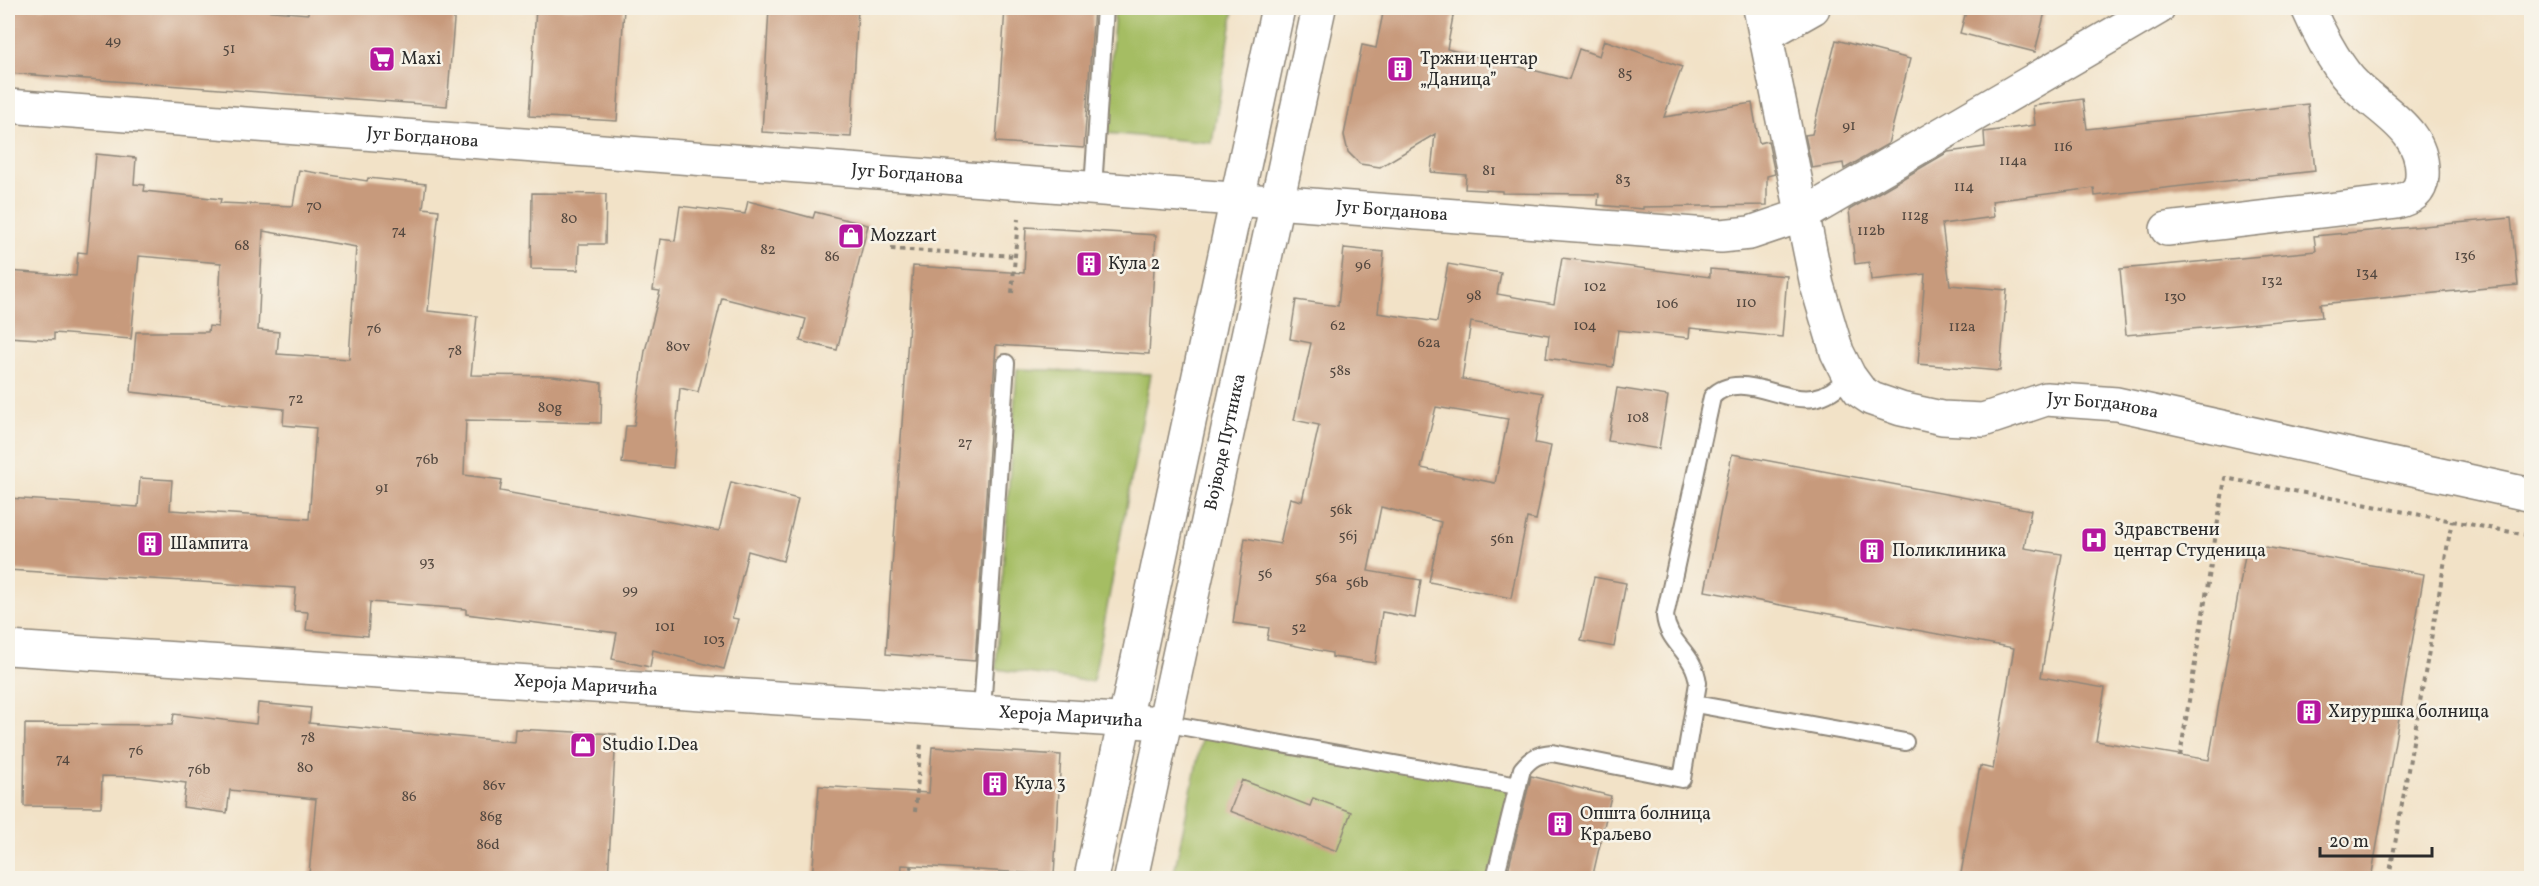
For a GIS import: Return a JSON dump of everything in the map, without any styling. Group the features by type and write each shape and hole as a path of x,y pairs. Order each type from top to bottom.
{"street":[{"name":"Војводе Путника","path":"1092,879 1124,719 1239,199 1278,8"},
{"name":"Војводе Путника","path":"1131,879 1275,203 1319,8"},
{"path":"1803,215 1764,21 1814,8"},
{"name":"Југ Богданова","path":"8,106 1721,236 1750,233 1774,227 1803,215 2158,8"},
{"path":"2167,229 2396,202 2411,198 2420,186 2421,154 2413,138 2400,123 2373,103 2348,78 2315,25 2308,8"},
{"name":"Југ Богданова","path":"1803,215 1821,296 1837,352 1849,376 1860,391 1872,399 1901,409 1942,417 1983,420 2046,399 2117,404 2532,495"},
{"name":"Хероја Маричића","path":"8,648 1163,723"}],"lane":[{"path":"1093,188 1105,8"},
{"path":"982,710 1006,363"},
{"path":"1495,879 1522,769 1530,760 1541,754 1552,753 1682,779 1698,683 1696,671 1687,652 1670,635 1665,616 1712,397 1720,389 1739,386 1810,399 1828,394 1849,376"},
{"path":"1695,704 1905,742"},
{"path":"1163,723 1518,786"}],"path":[{"path":"1012,293 1017,232"},
{"path":"891,249 1015,256"},
{"path":"2180,756 2225,478 2532,536"},
{"path":"2389,879 2452,520"},
{"path":"915,812 924,706"},
{"path":"910,879 911,866"}],"green space":[{"path":"1115,8 1234,8 1212,143 1106,133"},
{"path":"1017,369 1151,374 1093,682 996,669"},
{"path":"1204,728 1518,786 1497,878 1173,878"}],"building":[{"path":"8,8 237,8 308,14 308,8 388,13 388,8 455,8 447,106 8,73"},
{"path":"536,8 624,8 617,121 529,116"},
{"path":"769,8 858,8 851,137 762,132"},
{"path":"1005,8 1094,8 1084,148 996,142"},
{"path":"1384,8 1435,8 1454,11 1447,49 1569,79 1579,49 1599,56 1604,40 1682,67 1664,117 1752,103 1759,143 1768,141 1775,174 1767,176 1767,205 1643,207 1643,209 1598,205 1599,194 1502,193 1502,191 1465,189 1466,175 1431,172 1435,134 1380,167 1360,164 1348,152 1344,135 1362,45 1376,48"},
{"path":"1967,8 2046,8 2035,52 1960,33"},
{"path":"1836,40 1910,59 1888,144 1844,169 1843,163 1812,168 1805,135 1812,134"},
{"path":"2083,99 2087,129 2308,104 2315,171 2095,196 2094,188 1992,201 1994,217 1942,224 1950,285 2007,290 2000,371 1918,364 1925,274 1871,280 1869,262 1855,264 1849,210 1948,152 1985,147 1984,132 2035,125 2033,106"},
{"path":"96,154 136,158 134,184 145,185 144,191 221,199 220,203 293,206 299,170 367,181 368,178 426,184 423,208 439,210 428,311 477,316 471,375 553,376 602,383 601,423 466,420 464,475 502,480 500,491 719,531 731,482 798,499 783,561 748,551 732,618 738,619 724,669 653,650 650,667 612,659 617,633 466,614 466,609 370,602 368,636 306,630 308,612 294,611 296,588 8,570 8,498 138,507 140,478 172,480 170,510 309,519 316,428 283,425 284,409 131,392 136,332 208,332 209,326 218,327 221,263 139,256 131,339 54,333 54,340 8,337 8,271 76,276 78,252 87,253","holes":["263,231 356,247 349,359 277,354 279,332 258,330"]},
{"path":"532,193 606,194 605,244 579,244 578,270 531,269"},
{"path":"748,201 813,218 815,212 868,225 837,350 800,341 806,319 722,298 698,392 680,388 673,468 622,463 626,426 634,426 645,351 660,291 653,290 660,239 675,241 680,206 745,214"},
{"path":"2511,218 2518,285 2320,304 2322,317 2126,335 2120,269 2316,251 2314,236"},
{"path":"1026,227 1156,235 1149,354 996,345 975,661 886,654 913,266 1024,273"},
{"path":"1344,248 1384,252 1378,313 1437,322 1448,264 1501,273 1497,294 1554,304 1562,258 1710,277 1710,269 1787,276 1782,337 1690,328 1689,338 1618,330 1613,367 1546,358 1549,335 1471,322 1462,379 1543,393 1535,443 1551,446 1536,520 1527,518 1511,598 1429,582 1441,522 1381,507 1368,571 1421,580 1415,618 1382,612 1375,663 1332,657 1332,653 1267,640 1269,628 1233,623 1245,538 1280,544 1290,498 1302,501 1319,425 1294,420 1311,343 1290,339 1296,300 1338,306","holes":["1436,407 1508,419 1495,483 1421,468"]},
{"path":"1617,388 1668,396 1659,449 1608,441"},
{"name":"Хируршка болница","path":"1732,454 2031,510 2024,548 2062,554 2041,677 2105,688 2096,741 2209,760 2247,544 2424,574 2371,879 1960,879 1980,766 1993,769 2014,648 1705,591"},
{"path":"1594,577 1626,583 1614,647 1581,641"},
{"path":"258,703 311,708 309,723 514,742 515,729 616,734 608,879 354,879 309,874 316,799 230,790 227,813 183,807 186,783 139,777 102,776 101,807 24,806 25,724 172,725 174,714 256,724"},
{"name":"Кула 3","path":"932,747 1061,755 1054,875 902,865 901,879 812,879 819,786 929,793"},
{"name":"Општа болница Краљево","path":"1531,776 1611,796 1592,879 1506,879"},
{"path":"1242,780 1310,806 1313,798 1351,812 1337,851 1230,811"}],"place":[{"name":"Maxi","path":"382,59"},
{"name":"Тржни центар „Даница”","path":"1400,69"},
{"name":"Mozzart","path":"851,236"},
{"name":"Кула 2","path":"1089,264"},
{"name":"Здравствени центар Студеница","path":"2094,540"},
{"name":"Шампита","path":"150,544"},
{"name":"Поликлиника","path":"1872,551"},
{"name":"Хируршка болница","path":"2309,712"},
{"name":"Studio I.Dea","path":"583,745"},
{"name":"Кула 3","path":"995,784"},
{"name":"Општа болница Краљево","path":"1560,824"}]}
